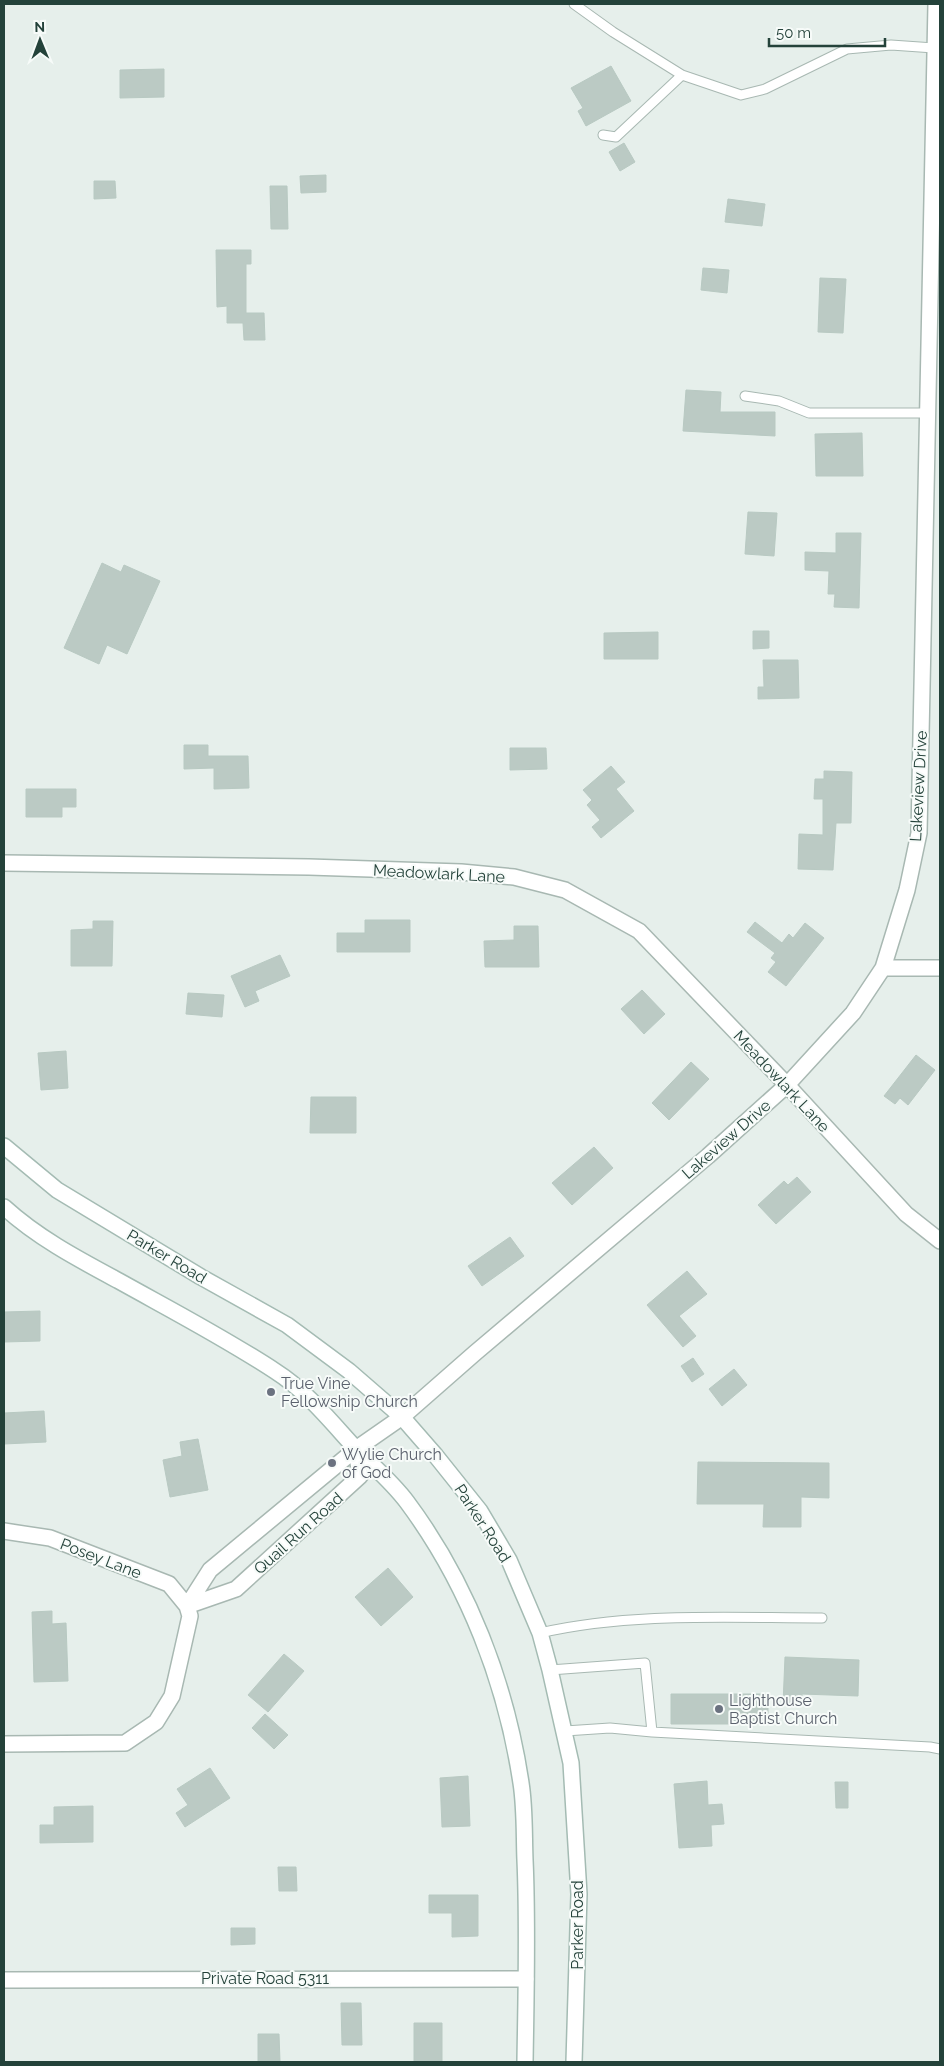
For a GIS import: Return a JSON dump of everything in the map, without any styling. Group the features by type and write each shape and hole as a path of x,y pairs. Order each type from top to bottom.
{"street":[{"name":"Lakeview Drive","path":"356,1449 402,1417 708,1156 787,1085 853,1013 883,968 907,890 919,833 933,462 927,413 936,4"},
{"name":"Meadowlark Lane","path":"4,863 309,867 460,872 514,877 565,890 639,931 787,1085 906,1214 940,1241"},
{"path":"883,968 940,968"},
{"name":"Parker Road","path":"4,1146 57,1190 201,1277 287,1324 349,1371 402,1417 436,1456 480,1512 509,1560 540,1633 570,1763 579,1894 574,2062"},
{"path":"4,1207 38,1235 82,1262 175,1312 278,1372 315,1402 356,1449 406,1499 434,1542 458,1584 482,1637 506,1708 522,1786 527,1901 525,2062"},
{"name":"Quail Run Road","path":"187,1606 210,1570 356,1449"},
{"name":"Quail Run Road","path":"187,1606 236,1590 360,1476 356,1449"},
{"name":"Posey Lane","path":"4,1531 50,1538 169,1584 187,1606"},
{"path":"4,1744 125,1743 156,1722 172,1696 190,1616 187,1606"},
{"name":"Private Road 5311","path":"4,1980 526,1979"}],"lane":[{"path":"574,4 613,32 682,75 741,95 765,89 847,49 891,45 934,48"},
{"path":"603,135 616,137 682,75"},
{"path":"746,396 779,401 809,413 927,413"},
{"path":"540,1633 602,1621 822,1618"},
{"path":"550,1670 645,1663 652,1732"},
{"path":"564,1731 610,1728 652,1732 930,1747 940,1750"}],"building":[{"path":"611,66 631,101 586,126 578,111 583,108 571,88"},
{"path":"164,69 164,97 120,98 120,70"},
{"path":"624,143 635,162 620,171 609,152"},
{"path":"326,175 326,192 301,193 300,176"},
{"path":"94,181 115,181 116,198 94,199"},
{"path":"270,186 287,186 288,229 271,229"},
{"path":"728,199 765,204 762,226 725,222"},
{"path":"216,250 251,250 251,264 246,264 246,313 264,313 265,340 244,340 243,323 227,323 227,306 217,307"},
{"path":"703,268 729,270 727,293 701,290"},
{"path":"820,278 846,279 843,333 818,332"},
{"path":"686,390 721,392 720,412 775,412 775,436 683,431"},
{"path":"862,433 863,476 816,476 815,434"},
{"path":"748,512 777,513 774,556 745,554"},
{"path":"836,533 861,533 859,608 834,607 835,594 828,594 829,571 805,570 805,552 836,553"},
{"path":"102,563 121,572 124,565 160,581 127,654 107,645 99,664 64,648"},
{"path":"753,631 769,631 769,648 753,649"},
{"path":"658,632 658,659 604,659 604,633"},
{"path":"763,660 798,660 799,698 758,699 758,687 764,687"},
{"path":"184,745 208,745 208,756 248,756 249,788 214,789 214,768 184,769"},
{"path":"510,748 546,748 547,769 510,770"},
{"path":"611,766 625,782 616,789 634,811 601,838 592,827 600,820 587,805 592,800 583,790"},
{"path":"824,771 852,772 851,823 836,823 833,870 798,869 799,834 823,835 823,799 814,799 815,779 824,779"},
{"path":"26,789 76,789 76,807 62,807 62,817 26,817"},
{"path":"365,920 410,920 410,952 337,952 337,933 365,933"},
{"path":"93,921 113,921 112,966 71,966 71,930 93,929"},
{"path":"755,922 782,943 789,934 793,938 805,923 824,938 786,986 768,972 776,962 771,958 775,953 747,932"},
{"path":"514,926 538,926 539,967 485,967 484,941 514,940"},
{"path":"280,955 290,976 255,991 259,1001 245,1007 231,976"},
{"path":"642,990 665,1014 644,1034 621,1009"},
{"path":"188,993 224,995 222,1017 186,1014"},
{"path":"66,1051 68,1088 41,1090 38,1053"},
{"path":"916,1055 935,1070 908,1105 900,1098 895,1104 884,1096"},
{"path":"691,1062 709,1079 669,1120 652,1103"},
{"path":"311,1097 356,1097 356,1133 310,1133"},
{"path":"594,1147 613,1168 572,1205 552,1183"},
{"path":"797,1177 811,1192 776,1224 758,1205 784,1181 788,1185"},
{"path":"510,1237 524,1256 482,1286 468,1266"},
{"path":"687,1271 707,1294 679,1316 696,1336 683,1347 647,1305"},
{"path":"40,1311 40,1341 4,1342 4,1312"},
{"path":"693,1358 704,1374 692,1382 681,1366"},
{"path":"734,1369 747,1385 722,1406 709,1389"},
{"path":"44,1411 46,1442 4,1444 4,1413"},
{"path":"198,1439 208,1490 170,1497 163,1460 182,1456 180,1442"},
{"path":"698,1462 829,1463 829,1498 801,1497 801,1527 763,1527 764,1504 697,1504"},
{"path":"388,1568 413,1597 381,1626 355,1597"},
{"path":"52,1611 52,1624 66,1623 68,1681 34,1682 32,1612"},
{"path":"284,1654 304,1671 268,1712 248,1695"},
{"path":"785,1657 859,1660 858,1696 802,1694 802,1705 783,1704"},
{"name":"Lighthouse Baptist Church","path":"671,1694 768,1694 768,1724 671,1724"},
{"path":"265,1714 288,1735 274,1749 252,1728"},
{"path":"210,1768 230,1798 185,1827 176,1813 188,1805 177,1789"},
{"path":"468,1776 470,1826 442,1827 440,1778"},
{"path":"707,1781 708,1805 722,1804 724,1824 711,1825 712,1846 679,1848 674,1784"},
{"path":"835,1782 848,1782 848,1808 836,1808"},
{"path":"93,1806 93,1842 40,1843 40,1825 54,1825 54,1807"},
{"path":"278,1867 296,1867 297,1891 279,1891"},
{"path":"429,1895 478,1895 478,1936 452,1937 452,1913 429,1913"},
{"path":"231,1928 255,1928 255,1944 231,1945"},
{"path":"341,2003 361,2003 362,2045 342,2045"},
{"path":"414,2023 442,2023 442,2062 414,2062"},
{"path":"258,2034 279,2034 280,2062 258,2062"}],"place":[{"name":"True Vine Fellowship Church","path":"271,1392"},
{"name":"Wylie Church of God","path":"332,1463"},
{"name":"Lighthouse Baptist Church","path":"719,1709"}]}
